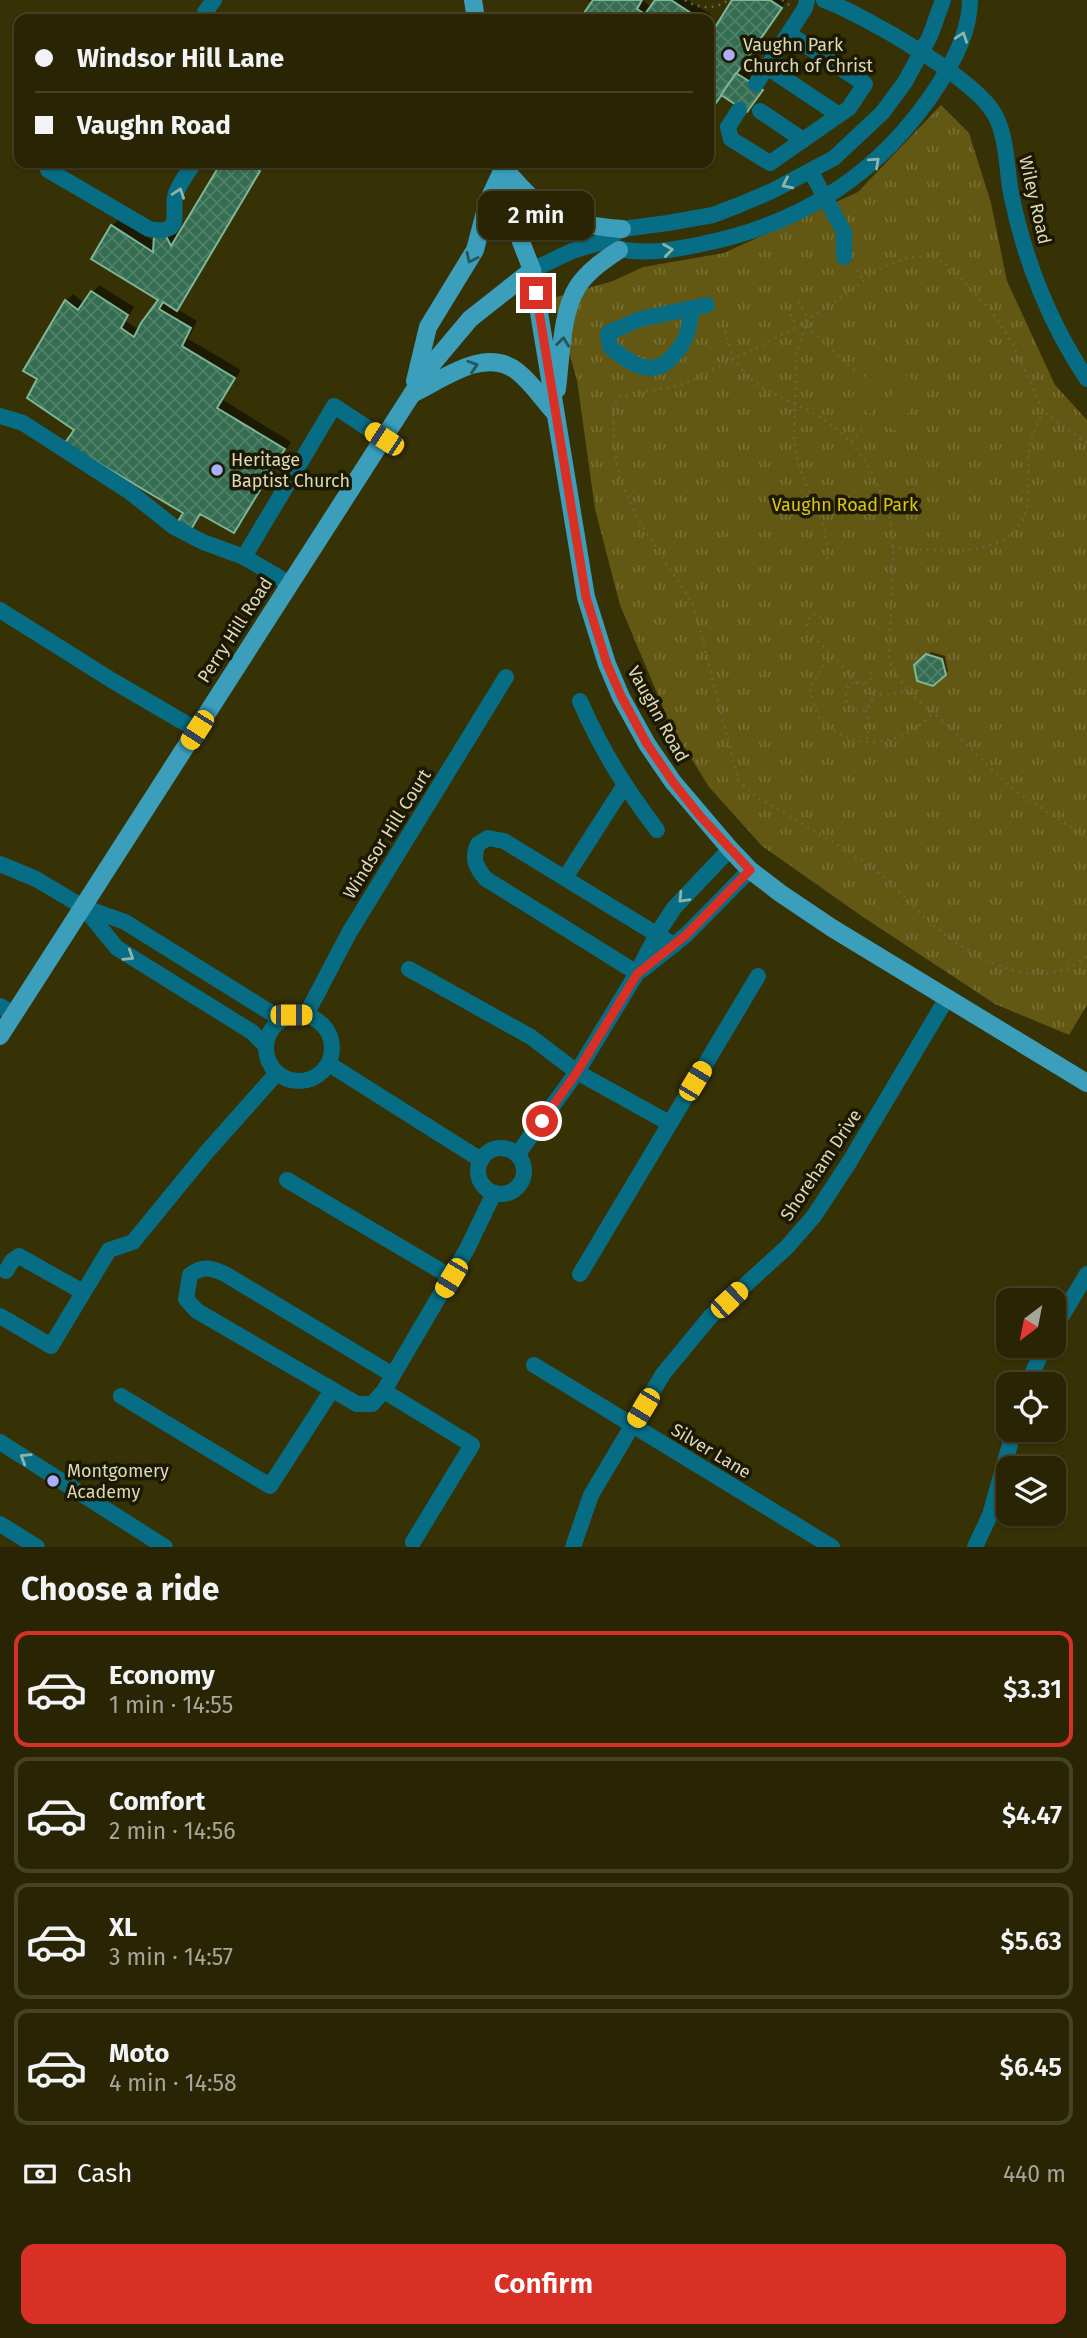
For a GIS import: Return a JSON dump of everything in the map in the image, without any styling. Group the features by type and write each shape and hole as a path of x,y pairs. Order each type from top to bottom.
{"main road":[{"path":"412,394 428,327 475,250 500,168"},
{"name":"Vaughn Road","path":"501,168 513,220 532,270 586,597 607,664 647,744 673,782 750,870 832,928 1087,1083"},
{"path":"503,168 533,201 555,217 575,223 622,229"},
{"path":"555,411 567,312 577,286 596,266 619,250"},
{"name":"Perry Hill Road","path":"0,1036 7,1010 83,907 438,354 470,319 532,270"},
{"path":"412,394 478,362 497,362 517,370 555,411"}],"street":[{"path":"756,84 805,8 807,0"},
{"name":"Wiley Road","path":"824,0 855,13 947,71 977,92 996,117 1001,130 1012,198 1028,257 1054,321 1087,379"},
{"path":"532,270 572,251 602,242 622,229 713,215 772,191 834,158 882,113 905,82 930,36 943,0"},
{"path":"602,242 619,250 658,252 760,230 824,197 862,173 883,155 912,123 947,71 960,46 970,0"},
{"path":"739,110 728,128 731,139 770,163 849,108 865,85 789,34"},
{"path":"767,67 839,115"},
{"path":"760,111 803,140"},
{"path":"48,170 149,229 160,231 171,226 176,215 176,194 191,168"},
{"path":"811,172 844,232 844,257"},
{"path":"713,215 722,240"},
{"path":"699,306 686,337 675,354 664,364 648,369 629,362 610,347 608,333 640,319 699,306"},
{"path":"244,557 334,406 384,439"},
{"path":"0,416 23,423 130,492 174,527 203,542 244,557 290,584"},
{"path":"0,610 197,730"},
{"name":"Windsor Hill Court","path":"306,1015 349,933 506,677"},
{"path":"580,701 598,744 624,786 657,830"},
{"path":"565,878 624,786"},
{"path":"637,974 486,879 477,869 474,854 478,844 488,838 503,841 674,945"},
{"path":"517,1155 577,1072 674,908 730,849"},
{"path":"0,864 36,879 83,907 125,922 281,1019"},
{"path":"637,974 674,945 750,870"},
{"path":"83,907 117,948 251,1032 265,1045"},
{"path":"187,993 202,969"},
{"path":"409,969 531,1037 577,1072 669,1123"},
{"path":"580,1274 758,976"},
{"name":"Shoreham Drive","path":"573,1547 591,1496 663,1374 710,1317 787,1247 814,1216 947,998"},
{"path":"291,1015 306,1015 317,1019 328,1030 332,1053 328,1064 317,1076 306,1081 295,1081 277,1073 267,1059 265,1045 272,1027 281,1019 291,1015"},
{"path":"328,1064 481,1160"},
{"path":"0,1316 51,1346 109,1250 133,1242 205,1154 277,1073"},
{"path":"503,1148 517,1155 524,1166 522,1182 510,1193 494,1193 481,1183 478,1175 481,1160 495,1149 503,1148"},
{"path":"287,1180 451,1278"},
{"path":"393,1375 225,1273 211,1267 197,1269 190,1275 186,1298 197,1311 357,1404 372,1404 384,1391 451,1278 494,1193"},
{"path":"6,1271 19,1256 83,1292"},
{"path":"1066,1309 1087,1274"},
{"name":"Silver Lane","path":"534,1366 832,1547"},
{"path":"121,1396 270,1486 332,1390"},
{"path":"384,1391 472,1445 414,1542"},
{"path":"0,1442 165,1547"},
{"path":"975,1547 990,1515 1011,1442"},
{"path":"0,1524 37,1547"}],"path":[{"path":"685,0 709,8 728,0"},
{"path":"1087,443 1044,412 1013,345 991,310 943,262 932,257 910,257 881,268 797,327 681,385 618,397 613,409 619,476 637,518 694,606 738,780 754,795 877,871 934,926 989,961 1015,972 1039,974 1058,973 1078,964 1087,956"},
{"path":"857,270 864,281"},
{"path":"799,301 808,319 796,355 794,441 799,467 824,526 828,560"},
{"path":"787,307 797,327"},
{"path":"806,325 858,374"},
{"path":"725,331 734,358 745,374 763,388 819,416 851,442 864,458 878,484 891,523 889,654 891,666 907,690 1011,788 1087,838"},
{"path":"892,547 957,551 975,549 1000,542 1014,532 1024,517 1028,502 1028,448 1032,431 1044,412"},
{"path":"851,442 865,426"},
{"path":"821,618 814,614 811,616 806,625 807,631 834,656 854,682 865,684 873,695 866,710"},
{"path":"834,656 811,683 810,688 818,714 826,724 841,734 867,741 888,741 920,726 933,713"},
{"path":"865,684 870,680 869,669"},
{"path":"854,682 846,692 846,702 853,709 866,710"},
{"path":"873,695 907,690"},
{"path":"866,710 869,716 867,741"}],"green space":[{"name":"Vaughn Road Park","path":"941,105 969,133 991,203 1007,281 1055,385 1087,420 1087,1005 1069,1035 995,1004 863,917 762,846 709,787 670,724 620,605 595,509 577,380 553,298 613,281 643,267 724,253 858,192"},
{"path":"878,357 899,370 870,414 850,400"},
{"path":"905,374 925,388 896,431 876,418"}],"building":[{"name":"Vaughn Park Church of Christ","path":"593,0 642,0 637,9 645,14 583,14"},
{"name":"Vaughn Park Church of Christ","path":"655,0 671,0 692,14 645,14"},
{"name":"Vaughn Park Church of Christ","path":"732,0 770,0 782,8 714,106 714,29"},
{"path":"736,73 763,90 747,112 721,95"},
{"name":"Heritage Baptist Church","path":"218,168 255,168 260,171 177,311 163,302 159,309 191,328 182,346 235,378 217,408 285,449 234,533 200,514 190,531 177,523 183,513 65,443 74,430 27,398 37,379 23,371 65,300 78,310 91,291 128,315 121,328 134,337 158,300 91,259 111,225 153,252 154,236 165,234 171,246"},
{"path":"926,654 942,659 946,675 933,686 917,681 914,665"}],"place":[{"name":"Vaughn Park Church of Christ","path":"729,55"},
{"name":"Heritage Baptist Church","path":"217,470"},
{"name":"Montgomery Academy","path":"53,1481"}],"route":[{"path":"536,293 586,597 607,664 647,744 673,782 750,870 686,935 637,974 577,1072 542,1121"}]}
